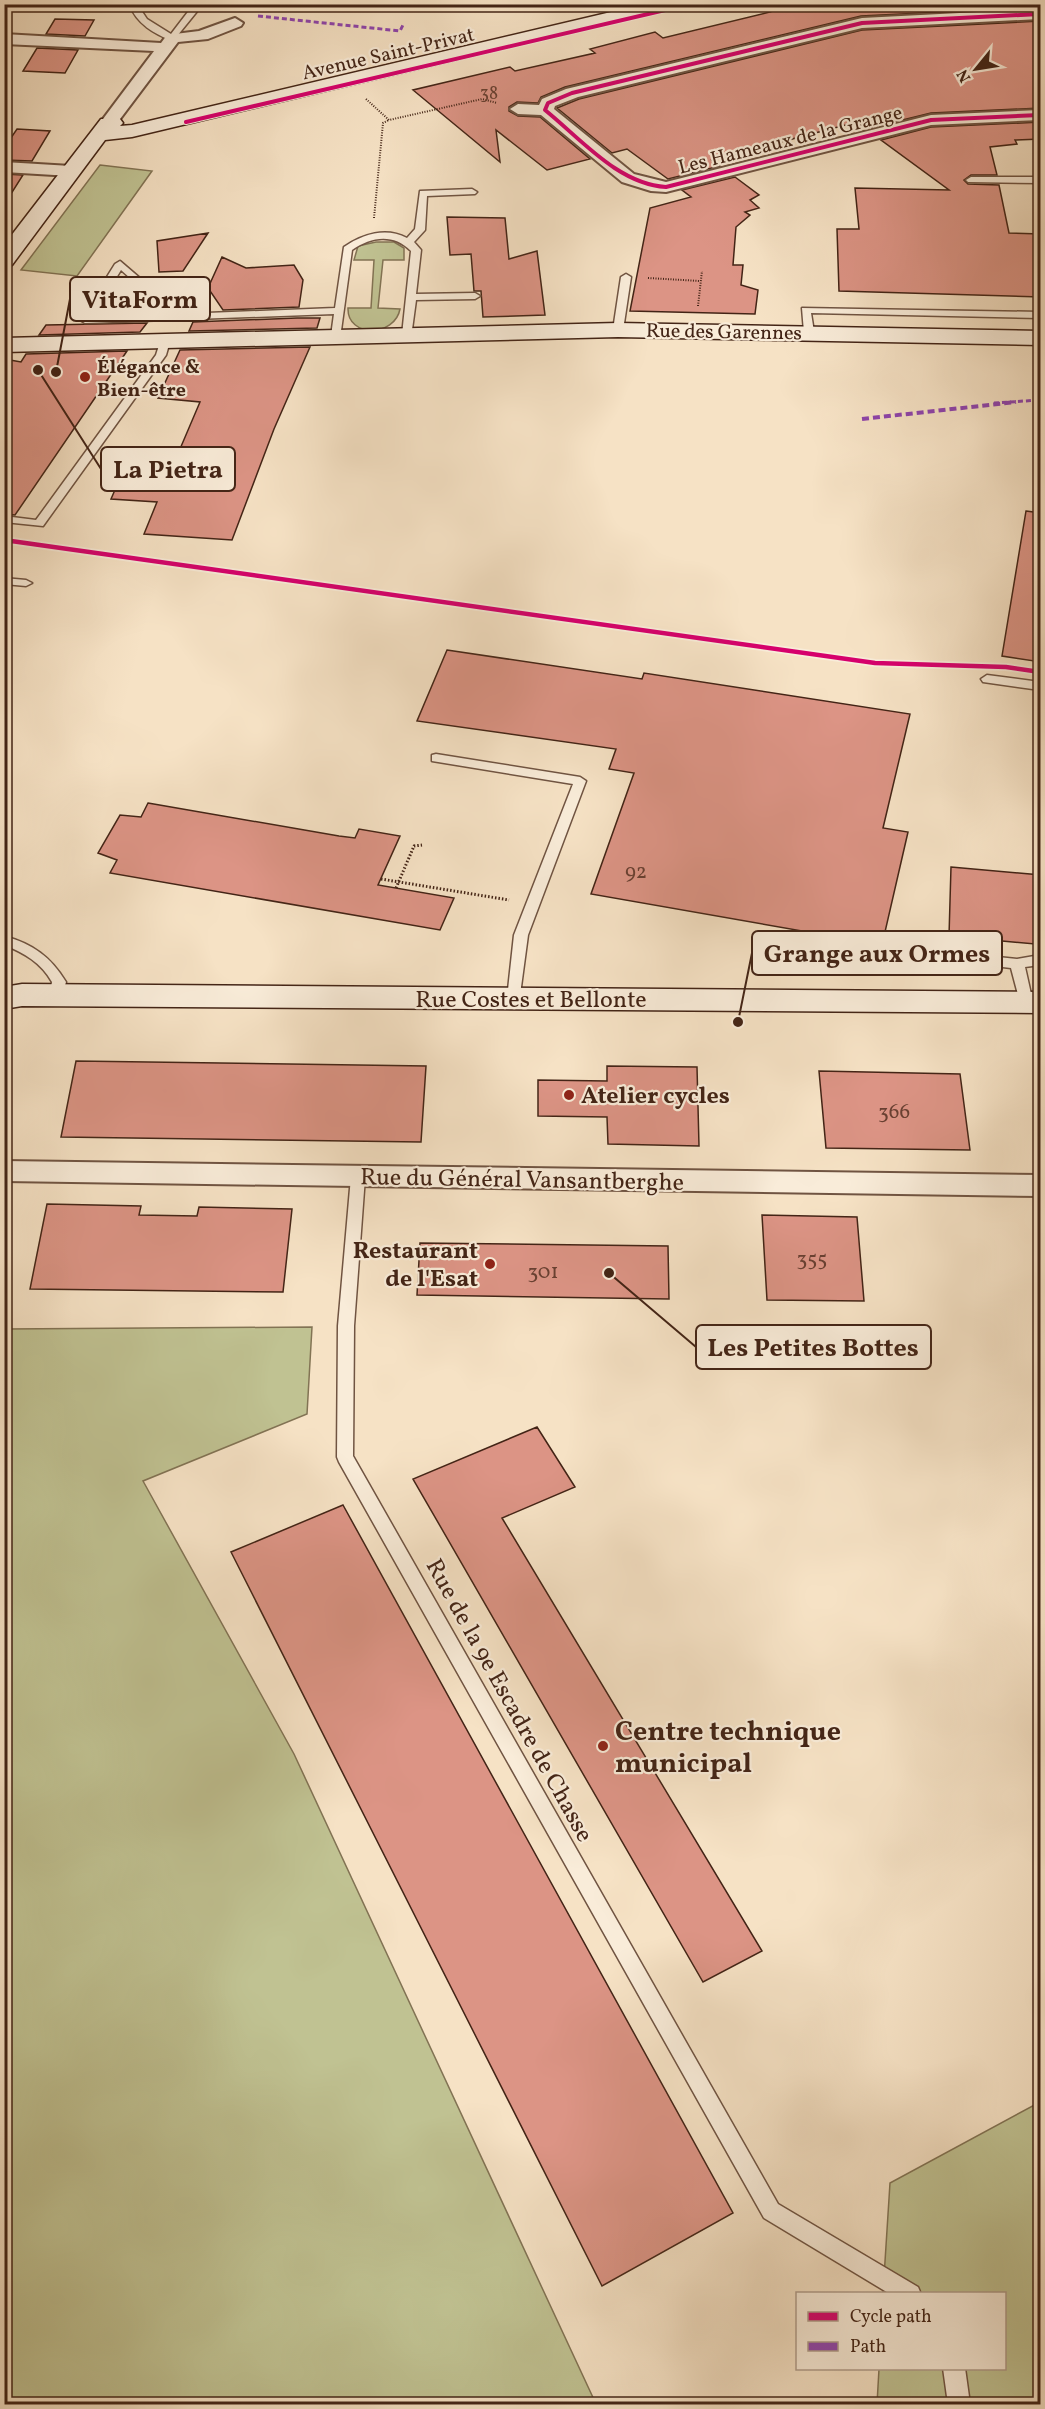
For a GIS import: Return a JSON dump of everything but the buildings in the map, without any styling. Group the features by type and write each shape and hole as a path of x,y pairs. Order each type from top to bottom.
{"street":[{"name":"Avenue Saint-Privat","path":"103,129 132,131 148,125 670,4"},
{"path":"518,109 545,111 548,103 572,93 862,23 1041,14"},
{"path":"4,39 131,44 169,43 202,36 235,23"},
{"path":"4,260 169,43"},
{"name":"Les Hameaux de la Grange","path":"545,111 628,178 638,183 666,187 931,120 1041,115"},
{"path":"4,167 71,171"},
{"name":"Rue des Garennes","path":"4,345 618,330 1041,338"},
{"name":"Rue Costes et Bellonte","path":"9,995 1033,1003"},
{"name":"Rue du Général Vansantberghe","path":"4,1171 1041,1186"}],"lane":[{"path":"133,4 137,16 169,43 199,4"},
{"path":"971,180 1040,181"},
{"path":"409,242 420,230 423,193 472,192"},
{"path":"336,336 347,249 360,239 373,236 394,236 409,242 416,250 407,335"},
{"path":"205,316 152,293 120,264 85,320 205,316 339,311"},
{"path":"618,330 627,277"},
{"path":"411,297 475,296"},
{"path":"809,332 806,310 1041,315"},
{"path":"4,519 39,524 161,355 165,341"},
{"path":"4,581 26,583"},
{"path":"987,678 1041,686"},
{"path":"436,758 580,781 521,935 514,999"},
{"path":"4,940 23,947 48,962 59,982 56,996"},
{"path":"940,956 1017,964 1041,960"},
{"path":"1017,964 1033,1003"},
{"name":"Rue de la 9e Escadre de Chasse","path":"358,1177 346,1326 345,1457 771,2211 908,2292"},
{"path":"954,2370 959,2404"}],"path":[{"path":"345,80 389,120"},
{"path":"373,236 383,123 482,99 518,109"},
{"path":"698,306 702,271"},
{"path":"627,277 700,281"},
{"path":"396,888 414,846 422,845"},
{"path":"381,879 533,904"}],"green space":[{"path":"100,165 152,171 77,276 21,270"},
{"path":"376,242 394,242 404,248 404,260 383,260 378,308 400,309 390,325 372,330 355,325 350,318 348,308 371,308 374,260 354,260 358,246"},
{"path":"312,1327 307,1414 143,1481 294,1754 596,2404 5,2404 5,1329"},
{"path":"1040,2102 1040,2404 877,2404 879,2370 1006,2370 1006,2292 883,2292 890,2183"}],"marked path":[{"path":"258,16 400,31 403,25"},
{"path":"862,419 982,404 1040,400"}],"cycle path":[{"path":"186,122 691,4"},
{"path":"1040,14 862,23 572,93 548,103 545,110 628,178 651,186 666,187 931,120 1040,115"},
{"path":"4,540 875,663 1006,667 1040,672"}],"place":[{"name":"La Pietra","path":"38,370"},
{"name":"VitaForm","path":"56,372"},
{"name":"Élégance & Bien-être","path":"85,377"},
{"name":"Grange aux Ormes","path":"738,1022"},
{"name":"Atelier cycles","path":"569,1095"},
{"name":"Restaurant de l'Esat","path":"490,1264"},
{"name":"Les Petites Bottes","path":"609,1273"},
{"name":"Centre technique municipal","path":"603,1746"}]}
